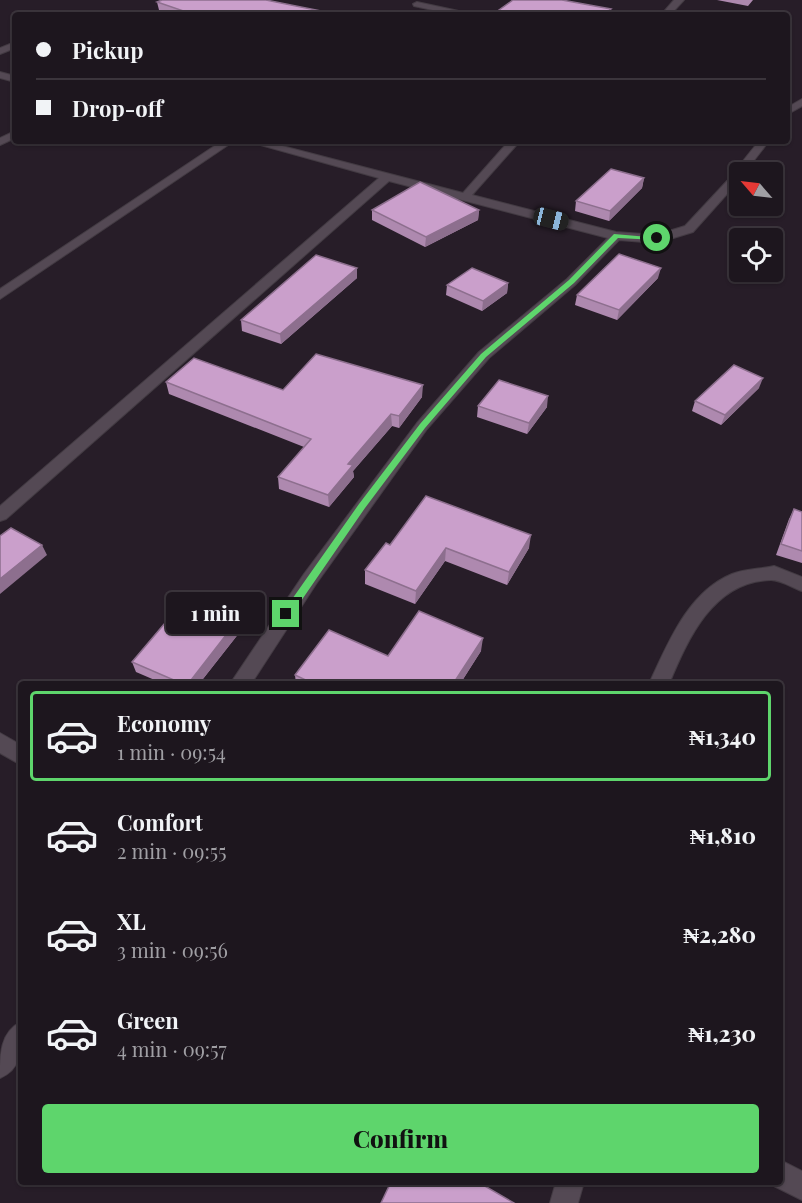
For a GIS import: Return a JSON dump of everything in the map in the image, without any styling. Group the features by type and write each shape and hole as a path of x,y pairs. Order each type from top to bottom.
{"street":[{"path":"668,12 680,0"},
{"path":"417,4 454,12"},
{"path":"0,295 225,144"},
{"path":"262,144 616,236 657,238 689,229 731,183 762,144"},
{"path":"465,197 511,144"},
{"path":"0,515 387,177"},
{"path":"242,681 309,579 423,426 484,355 571,282 616,236"},
{"path":"660,681 675,648 705,602 737,579 774,573 802,584"},
{"path":"0,742 18,754"},
{"path":"0,1065 18,1039"},
{"path":"783,1176 802,1186"},
{"path":"564,1203 569,1185"}],"building":[{"path":"162,0 266,0 326,12 186,12 157,2"},
{"path":"513,0 562,0 611,9 607,12 496,12"},
{"path":"611,169 644,178 610,211 576,201"},
{"path":"420,182 479,210 426,237 372,210"},
{"path":"619,254 661,268 619,310 577,295"},
{"path":"316,255 357,268 280,334 241,320"},
{"path":"472,268 508,283 483,301 447,285"},
{"path":"316,354 423,385 399,416 391,414 348,464 353,465 328,495 278,477 311,439 166,382 194,358 283,390"},
{"path":"734,365 763,378 725,415 695,401"},
{"path":"499,380 548,396 529,423 478,406"},
{"path":"426,496 531,535 509,572 446,548 416,591 365,570 386,543 390,545"},
{"path":"794,509 802,512 802,551 781,544"},
{"path":"11,528 42,545 0,579 0,536"},
{"path":"188,596 240,617 190,681 176,681 132,662"},
{"path":"419,611 483,638 455,681 308,681 295,675 329,630 388,656"},
{"path":"390,1185 483,1185 514,1203 381,1203"}],"route":[{"path":"286,614 362,506 423,426 484,355 571,282 616,236 657,238"}]}
